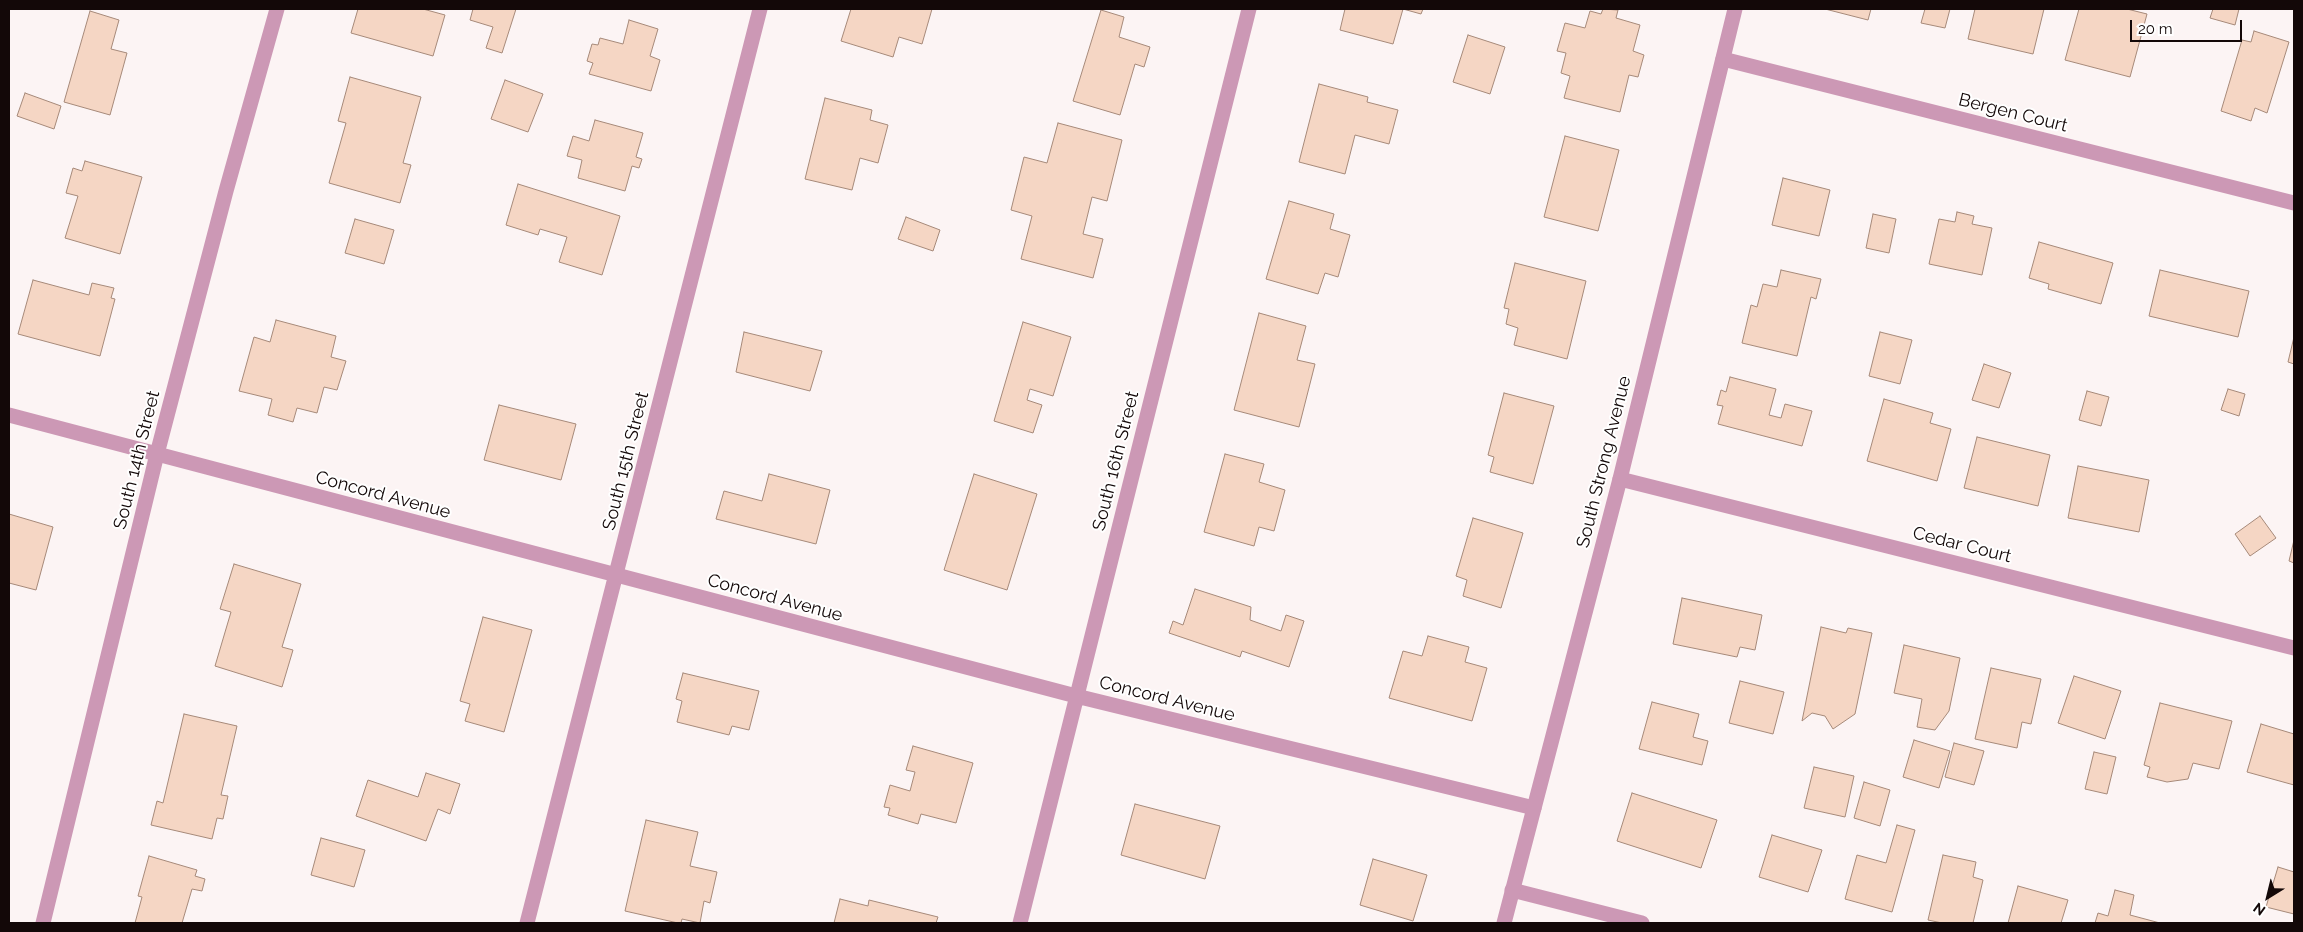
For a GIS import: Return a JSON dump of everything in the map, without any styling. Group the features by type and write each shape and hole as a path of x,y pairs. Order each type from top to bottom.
{"street":[{"name":"South 14th Street","path":"43,923 157,454 226,191 278,9"},
{"name":"South 15th Street","path":"527,923 760,9"},
{"name":"South 16th Street","path":"1020,923 1249,9"},
{"name":"South Strong Avenue","path":"1504,923 1620,478 1735,9"},
{"name":"Bergen Court","path":"1723,59 2294,203"},
{"name":"Concord Avenue","path":"9,415 1076,696 1534,808"},
{"name":"Cedar Court","path":"1620,478 2294,648"},
{"path":"1512,890 1642,923"}],"building":[{"path":"358,9 423,9 445,15 433,56 351,33"},
{"path":"473,9 516,9 502,53 486,48 493,27 470,20"},
{"path":"851,9 932,9 922,44 899,37 893,57 841,41"},
{"path":"1345,9 1403,9 1393,44 1340,30"},
{"path":"1403,9 1423,9 1421,14"},
{"path":"1603,9 1618,10 1616,18 1640,25 1633,51 1644,55 1638,77 1629,75 1620,112 1564,98 1570,76 1561,73 1566,53 1557,51 1565,23 1585,28 1590,11 1601,14"},
{"path":"1825,9 1871,9 1868,20"},
{"path":"1925,9 1950,9 1945,28 1921,23"},
{"path":"1975,9 2044,9 2033,54 1968,39"},
{"path":"2079,9 2127,9 2147,14 2130,77 2065,60"},
{"path":"2213,9 2239,9 2235,25 2210,18"},
{"path":"1101,10 1124,17 1119,37 1150,47 1144,67 1135,64 1120,115 1073,101"},
{"path":"90,11 119,20 111,49 127,53 110,115 64,102"},
{"path":"629,20 658,29 650,56 660,60 651,91 589,74 593,63 587,61 592,44 598,45 600,38 623,44"},
{"path":"2254,31 2289,42 2267,113 2255,108 2251,121 2221,111 2242,40 2251,42"},
{"path":"1468,35 1505,47 1490,94 1453,82"},
{"path":"350,77 421,97 403,163 411,165 400,203 329,183 346,123 338,121"},
{"path":"505,80 543,94 528,132 491,119"},
{"path":"1319,84 1368,97 1367,102 1398,110 1389,144 1355,135 1345,174 1299,162"},
{"path":"25,93 61,106 54,129 17,116"},
{"path":"825,98 872,110 870,120 888,125 878,163 860,158 852,190 805,179"},
{"path":"595,120 643,133 636,157 642,159 639,168 632,166 625,191 578,178 582,160 567,156 573,136 589,141"},
{"path":"1058,123 1122,140 1107,201 1092,197 1083,234 1103,239 1093,278 1021,259 1032,216 1011,210 1024,157 1047,163"},
{"path":"1565,136 1619,150 1598,231 1544,217"},
{"path":"85,161 142,177 120,254 65,238 78,196 66,193 73,168 82,171"},
{"path":"1783,178 1830,190 1819,236 1772,225"},
{"path":"518,184 620,216 602,275 559,262 567,237 540,229 538,235 506,225"},
{"path":"1289,201 1334,214 1330,229 1350,235 1338,277 1325,273 1318,294 1266,279"},
{"path":"1957,212 1974,216 1972,224 1992,228 1982,275 1929,264 1939,219 1955,222"},
{"path":"1873,214 1896,219 1889,253 1866,248"},
{"path":"906,217 940,230 933,251 898,239"},
{"path":"355,219 394,230 384,264 345,253"},
{"path":"2039,242 2113,263 2101,304 2048,289 2049,284 2029,278"},
{"path":"1515,263 1586,281 1567,359 1514,345 1518,328 1506,324 1509,309 1504,308"},
{"path":"1781,270 1821,279 1816,299 1811,297 1797,356 1742,343 1751,305 1757,307 1763,284 1777,287"},
{"path":"2160,270 2249,291 2238,337 2149,316"},
{"path":"33,280 89,295 92,283 114,288 111,298 115,299 100,356 18,334"},
{"path":"1259,313 1306,326 1297,360 1315,364 1299,427 1234,410"},
{"path":"276,320 336,336 331,357 346,361 337,390 324,387 317,413 297,408 293,422 268,415 272,399 239,391 254,337 270,342"},
{"path":"1023,322 1071,337 1053,396 1030,389 1027,400 1042,405 1033,433 994,421"},
{"path":"744,332 822,351 810,391 736,372"},
{"path":"1880,332 1912,340 1900,384 1869,376"},
{"path":"2294,337 2294,364 2288,362"},
{"path":"1984,364 2011,373 1999,408 1972,400"},
{"path":"1730,377 1776,389 1769,415 1781,418 1785,404 1812,411 1802,446 1718,424 1723,406 1717,405 1721,390 1726,392"},
{"path":"2228,389 2245,394 2239,416 2221,410"},
{"path":"2087,391 2109,397 2101,426 2079,420"},
{"path":"1504,393 1554,406 1533,484 1490,472 1494,457 1488,455"},
{"path":"1884,399 1933,413 1930,423 1951,429 1937,481 1867,461"},
{"path":"499,405 576,424 561,480 484,460"},
{"path":"1977,437 2050,455 2038,506 1964,488"},
{"path":"1225,454 1264,464 1259,482 1285,490 1274,531 1259,527 1254,546 1204,532"},
{"path":"2078,466 2149,480 2139,532 2068,518"},
{"path":"769,474 830,490 816,544 716,519 724,491 762,501"},
{"path":"974,474 1037,494 1007,590 944,570"},
{"path":"9,514 53,527 36,590 9,583"},
{"path":"2260,516 2276,538 2250,556 2235,534"},
{"path":"1473,518 1523,533 1501,608 1463,596 1467,580 1456,576"},
{"path":"2294,540 2294,563 2289,561"},
{"path":"234,564 301,584 282,647 293,650 282,687 215,666 231,612 220,609"},
{"path":"1195,589 1251,607 1250,620 1281,631 1286,615 1304,621 1289,667 1242,651 1240,657 1169,633 1173,621 1183,625"},
{"path":"1682,598 1762,615 1755,650 1740,647 1737,657 1673,644"},
{"path":"483,617 532,630 504,732 465,721 470,704 460,701"},
{"path":"1821,627 1846,633 1848,628 1872,633 1855,714 1833,729 1825,716 1812,713 1802,721"},
{"path":"1428,636 1469,647 1465,662 1487,668 1472,721 1389,698 1403,651 1422,656"},
{"path":"1904,645 1960,658 1949,711 1935,730 1917,727 1922,699 1894,693"},
{"path":"1991,668 2041,679 2031,724 2022,722 2017,748 1975,739"},
{"path":"683,673 759,691 749,730 732,726 729,735 677,722 682,701 676,699"},
{"path":"2074,676 2121,691 2105,739 2058,723"},
{"path":"1740,681 1784,692 1773,734 1729,723"},
{"path":"1652,702 1699,714 1693,737 1708,741 1702,765 1639,749"},
{"path":"2160,703 2232,721 2219,769 2193,763 2188,779 2167,782 2147,777 2150,767 2144,765"},
{"path":"184,714 237,726 221,795 228,796 223,819 217,818 212,839 151,825 157,801 163,803"},
{"path":"2261,724 2294,734 2294,785 2247,772"},
{"path":"1914,740 1950,751 1939,788 1903,777"},
{"path":"1954,743 1984,751 1974,785 1945,777"},
{"path":"913,746 973,763 956,823 921,814 918,824 888,815 890,808 884,807 890,785 910,791 915,772 906,770"},
{"path":"2094,752 2116,757 2107,794 2085,789"},
{"path":"1814,767 1854,776 1845,817 1804,808"},
{"path":"426,773 460,784 450,814 438,809 426,841 356,816 368,780 418,797"},
{"path":"1864,782 1890,790 1880,826 1854,818"},
{"path":"1632,793 1717,820 1701,868 1617,841"},
{"path":"1135,804 1220,826 1205,879 1121,855"},
{"path":"646,820 698,832 690,866 717,872 710,903 704,901 700,923 682,919 681,923 678,923 625,911"},
{"path":"1897,825 1915,830 1892,912 1845,899 1857,855 1886,863"},
{"path":"1772,835 1822,850 1808,892 1759,877"},
{"path":"321,838 365,850 354,887 311,875"},
{"path":"1943,855 1976,862 1973,877 1983,880 1973,923 1942,923 1928,920"},
{"path":"149,856 197,870 195,876 205,879 202,891 192,889 182,923 135,923 142,897 138,896"},
{"path":"1373,859 1427,875 1413,921 1360,905"},
{"path":"2278,867 2294,872 2294,914 2266,907"},
{"path":"2018,886 2068,900 2061,923 2008,923"},
{"path":"2115,890 2134,895 2130,915 2160,923 2095,923 2098,913 2108,916"},
{"path":"840,899 868,906 869,900 938,917 936,923 834,923"}]}
